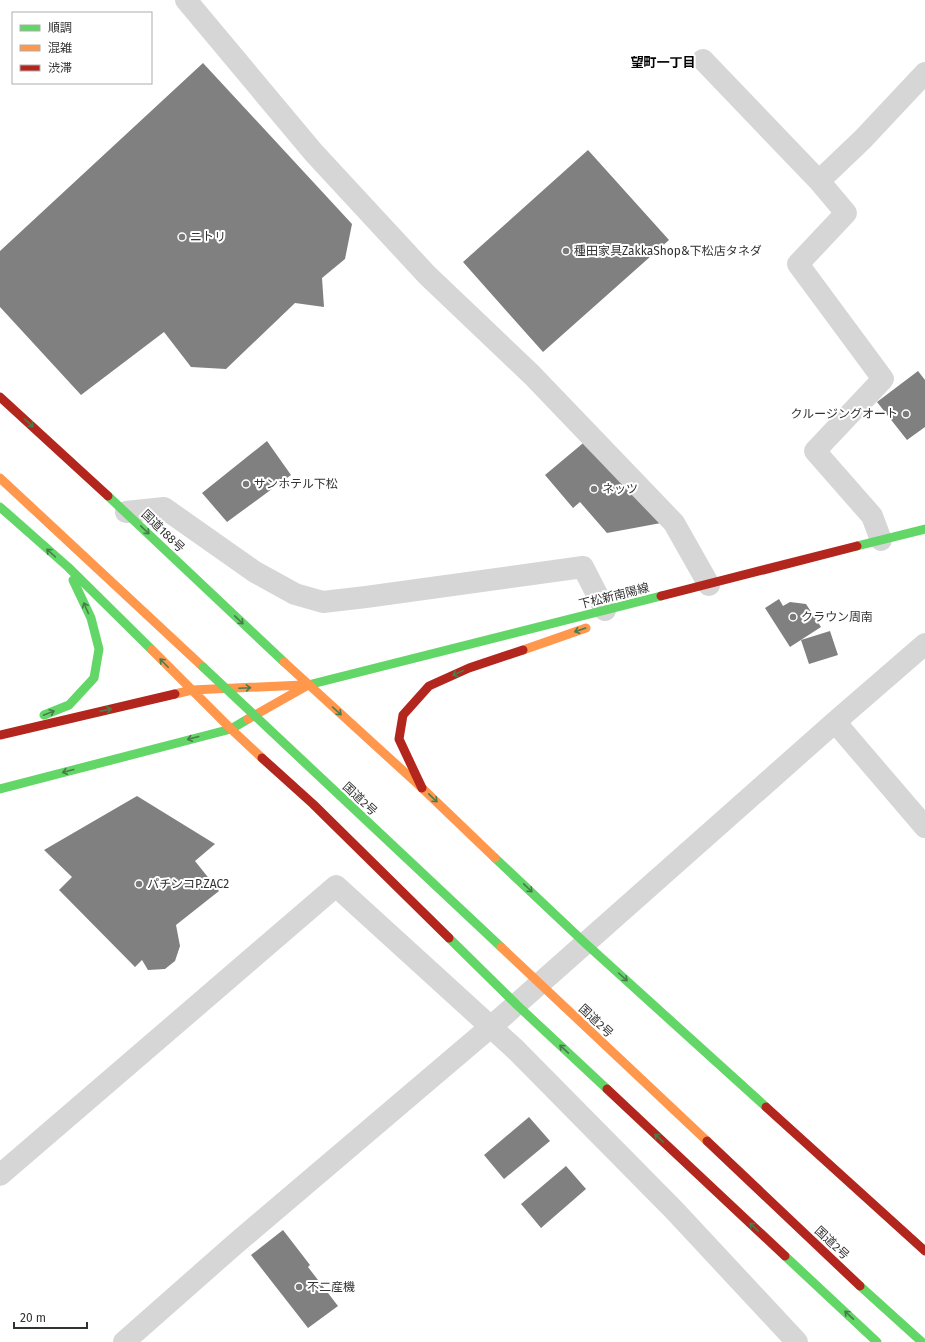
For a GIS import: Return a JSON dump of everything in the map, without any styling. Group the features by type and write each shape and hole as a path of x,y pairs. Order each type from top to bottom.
{"main road":[{"name":"国道188号","path":"0,397 126,512 308,685"},
{"name":"国道2号","path":"0,478 203,667 860,1286 922,1342"},
{"path":"0,507 68,567 192,690 313,804 517,1005 877,1342"},
{"name":"下松新南陽線","path":"308,685 606,617 709,585 925,529"},
{"path":"0,734 69,705 94,678 99,649 91,618 68,567"},
{"path":"422,788 399,738 403,715 429,686 469,668 490,662 606,617 709,585"},
{"path":"0,734 192,690 308,685 422,788 586,943 925,1251"},
{"path":"0,789 231,728 308,685"}],"street":[{"path":"186,0 314,153 427,275 532,375 674,523 709,585"},
{"path":"703,60 819,181 846,213 798,264 883,379 815,451 872,516 881,540"},
{"path":"819,181 863,138 925,72"},
{"path":"126,512 164,508 254,572 295,594 323,602 583,567 606,617"},
{"path":"124,1342 234,1245 517,1005 835,722 925,644"},
{"path":"835,722 925,827"},
{"path":"0,1175 336,886 492,1026 674,1210 797,1342"}],"building":[{"name":"ニトリ","path":"203,63 352,224 345,259 322,278 324,307 295,303 226,369 191,367 164,332 81,395 0,307 0,251"},
{"name":"種田家具ZakkaShop&下松店タネダ","path":"588,150 669,240 543,352 463,262"},
{"name":"クルージングオート","path":"918,371 925,380 925,427 907,440 877,402"},
{"name":"ネッツ","path":"588,439 661,523 607,533 580,502 573,508 545,475"},
{"name":"サンホテル下松","path":"267,441 291,475 227,522 202,493"},
{"name":"クラウン周南","path":"779,599 783,606 790,602 806,604 821,627 790,647 765,608"},
{"path":"830,631 838,655 809,664 801,640"},
{"name":"パチンコP.ZAC2","path":"137,796 215,844 195,861 219,891 176,925 180,946 175,961 165,969 148,970 142,960 135,967 59,890 72,877 44,850"},
{"path":"529,1117 550,1141 504,1179 484,1155"},
{"path":"566,1166 586,1189 541,1228 521,1204"},
{"name":"不二産機","path":"283,1230 310,1265 308,1267 338,1306 308,1328 251,1255"}],"traffic: fast":[{"path":"108,496 284,662"},
{"path":"0,507 68,567 152,650"},
{"path":"857,546 925,529"},
{"path":"44,715 69,705 94,678 99,649 91,618 73,580"},
{"path":"308,685 661,596"},
{"path":"203,667 501,947"},
{"path":"0,789 231,729 248,719"},
{"path":"495,858 585,943 766,1107"},
{"path":"449,938 517,1005 607,1089"},
{"path":"785,1256 877,1342"},
{"path":"860,1286 922,1342"}],"traffic: slow":[{"path":"0,478 203,667"},
{"path":"523,650 586,628"},
{"path":"152,650 262,758"},
{"path":"284,662 422,788 495,858"},
{"path":"175,694 192,690 303,685"},
{"path":"248,719 308,685"},
{"path":"501,947 707,1141"}],"traffic: jam":[{"path":"0,397 108,496"},
{"path":"661,596 857,546"},
{"path":"422,788 399,739 403,715 429,686 469,668 523,650"},
{"path":"0,735 175,694"},
{"path":"262,758 313,804 449,938"},
{"path":"607,1089 785,1256"},
{"path":"766,1107 925,1251"},
{"path":"707,1141 860,1286"}],"place":[{"name":"ニトリ","path":"182,237"},
{"name":"種田家具ZakkaShop&下松店タネダ","path":"566,251"},
{"name":"クルージングオート","path":"906,414"},
{"name":"サンホテル下松","path":"246,484"},
{"name":"ネッツ","path":"594,489"},
{"name":"クラウン周南","path":"793,617"},
{"name":"パチンコP.ZAC2","path":"139,884"},
{"name":"不二産機","path":"299,1287"}],"district":[{"name":"望町一丁目","path":"663,62"}]}
